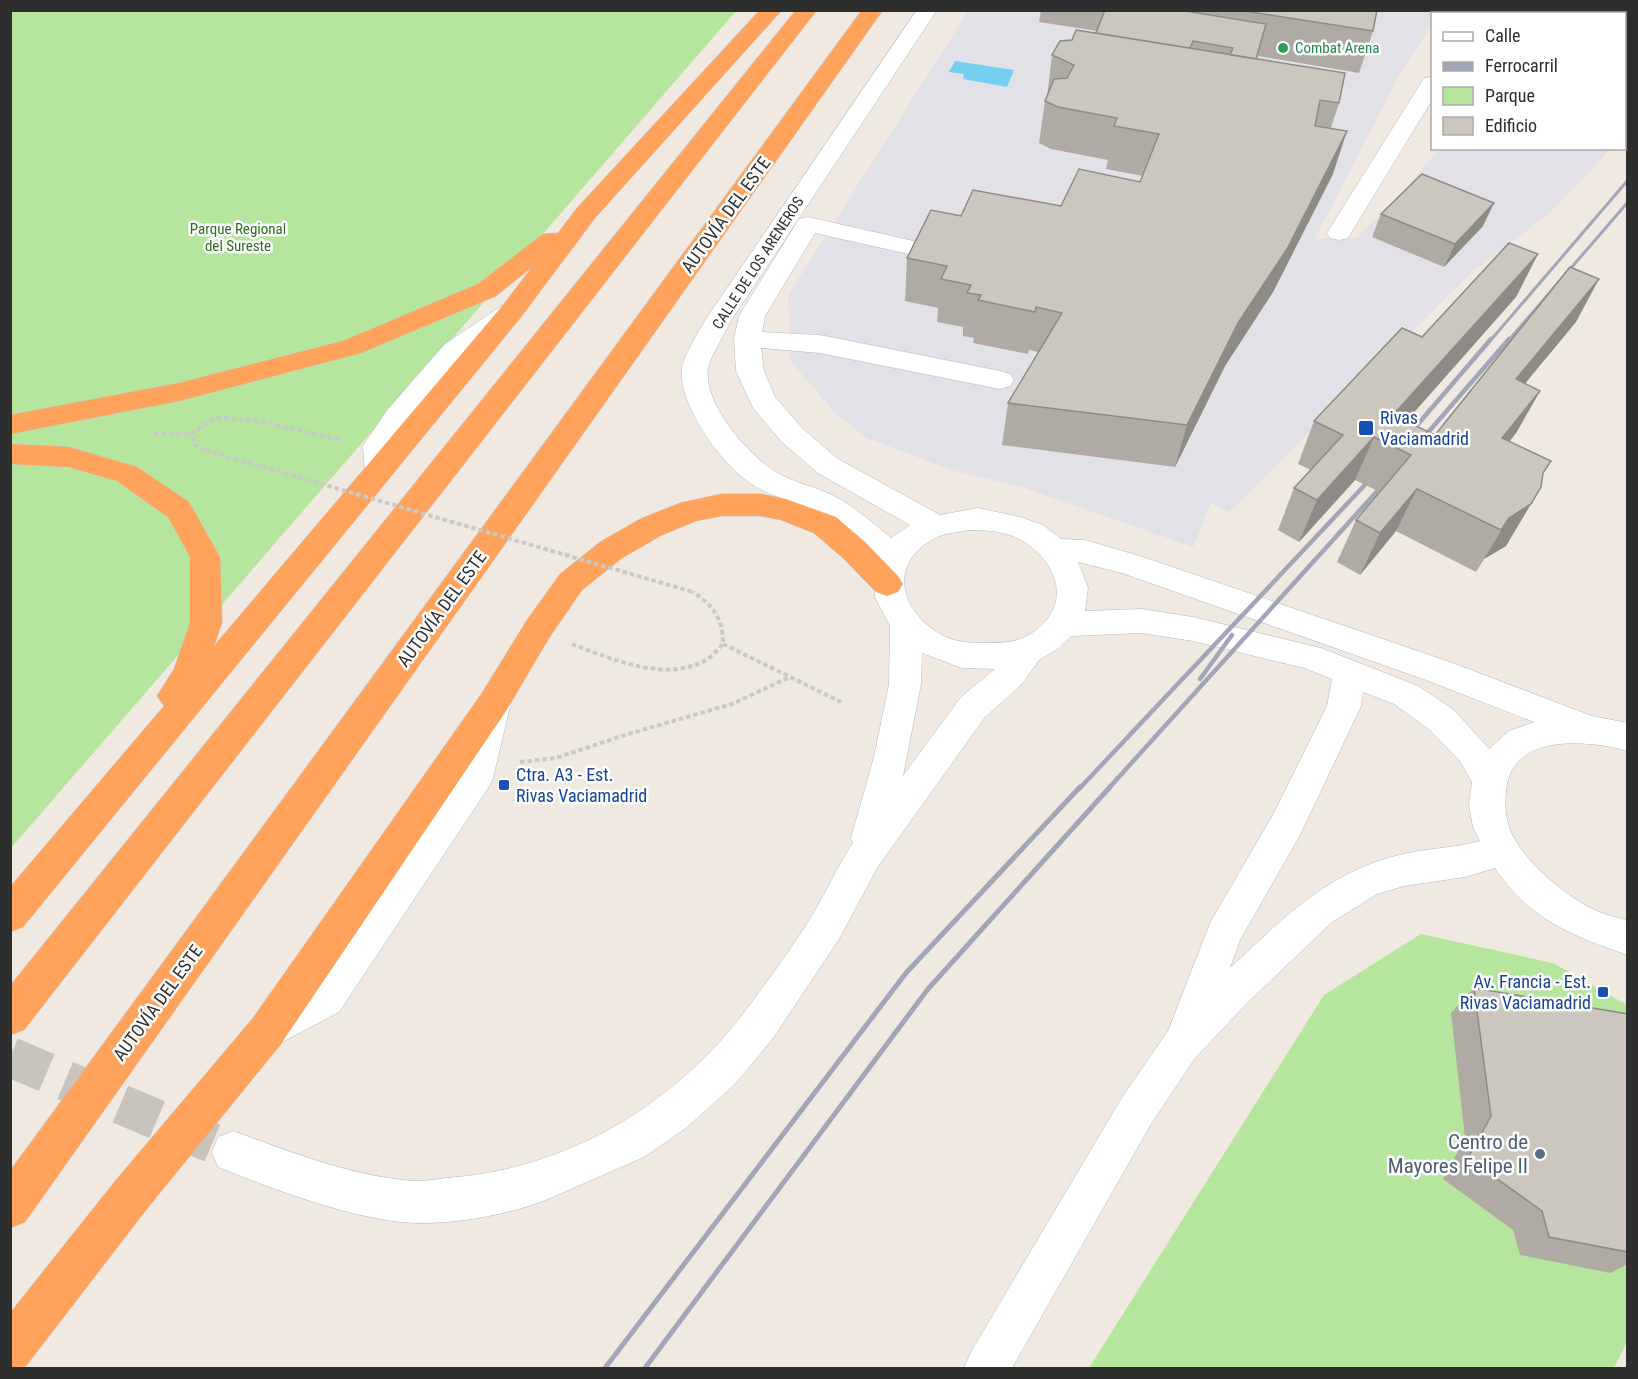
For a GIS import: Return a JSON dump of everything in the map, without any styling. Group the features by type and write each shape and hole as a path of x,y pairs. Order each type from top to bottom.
{"highway":[{"path":"10,915 512,311 586,213 771,10"},
{"path":"10,1017 807,10"},
{"name":"AUTOVÍA DEL ESTE","path":"10,1207 873,10"},
{"path":"10,426 178,392 352,347 487,290 586,213"},
{"path":"10,454 69,457 127,474 179,510 205,557 206,623 189,673 118,785"},
{"path":"494,702 538,629 571,582 611,550 651,527 690,511 721,506 760,505 786,510 825,525 854,550 891,570"},
{"path":"10,1350 131,1195 267,1031"}],"street":[{"name":"CALLE DE LOS ARENEROS","path":"891,570 847,518 824,504 767,480 738,458 710,417 697,391 695,368 717,322 927,10"},
{"name":"CALLE DE LOS ARENEROS","path":"935,525 828,466 792,435 763,401 750,371 747,339 752,316 808,224 948,10"},
{"path":"1339,233 1431,85"},
{"path":"808,224 909,247"},
{"path":"747,339 820,344 1000,380"},
{"path":"970,519 998,521 1033,534 1053,550 1069,573 1073,590 1071,607 1063,624 1052,636 1027,651 995,657 961,655 930,644 906,626 892,606 891,570 910,538 935,525 970,519"},
{"path":"1053,550 1085,551 1123,562 1438,671 1590,729 1628,737"},
{"path":"1063,624 1142,621 1193,629 1310,657 1406,695 1442,720 1472,751 1490,781"},
{"path":"864,857 891,757 905,684 906,626"},
{"path":"234,1152 294,1174 367,1195 417,1202 482,1196 533,1184 629,1142 672,1114 721,1070 759,1025 826,927 864,857 973,708 1009,676 1027,651"},
{"path":"1181,1045 1224,933 1287,824 1344,706 1349,672"},
{"path":"267,1031 325,999 476,778 494,702"},
{"path":"1590,729 1554,730 1525,739 1502,756 1490,781 1487,799 1490,819 1503,850 1528,883 1564,911 1585,923 1628,938"},
{"path":"987,1368 1137,1110 1181,1045 1288,937 1319,910 1367,881 1404,870 1465,861 1503,850"}],"path":[{"path":"342,440 263,422 215,418 192,433 195,445 205,450 693,592 711,603 724,625 723,644 705,660 674,669 616,661 538,629"},
{"path":"723,644 841,702"},
{"path":"516,763 556,758 628,734 732,704 790,677"}],"shaded area":[{"path":"968,11 1441,11 1431,12 1431,26 1400,74 1315,239 1357,238 1438,150 1610,150 1550,213 1473,271 1229,512 1211,503 1193,547 1024,488 951,470 867,438 836,414 790,361 788,295"},
{"path":"1627,11 1628,130 1626,133 1626,12 1514,12"}],"green space":[{"name":"Parque Regional del Sureste","path":"11,11 736,11 11,848"},
{"path":"1421,934 1553,963 1627,1005 1628,1340 1614,1368 1089,1368 1324,995"}],"water":[{"path":"955,61 1014,70 1007,87 963,79 964,74 949,72"}],"building":[{"path":"1105,10 1179,10 1266,24 1256,59 1230,55 1233,48 1193,41 1190,48 1096,33"},
{"path":"1238,10 1377,10 1373,31"},
{"path":"1076,30 1345,73 1339,103 1320,100 1315,126 1347,131 1287,249 1238,323 1187,425 1008,403 1062,313 1036,307 1035,312 978,300 981,295 967,293 971,285 941,279 947,266 907,258 931,210 961,216 973,190 1061,206 1079,169 1140,182 1159,134 1114,126 1117,118 1058,107 1045,101 1054,79 1067,78 1074,65 1052,55 1060,41 1072,40"},
{"path":"1422,174 1494,203 1455,244 1381,214"},
{"path":"1509,243 1538,254 1393,415 1435,435 1570,267 1599,279 1516,379 1540,391 1502,438 1551,461 1543,473 1541,487 1531,504 1509,518 1501,530 1417,489 1380,533 1356,520 1411,455 1374,437 1317,500 1294,488 1343,435 1314,421 1402,328 1422,337"},
{"name":"Centro de Mayores Felipe II","path":"1474,988 1628,1014 1628,1252 1549,1237 1542,1211 1468,1158 1491,1116"}],"tunnel":[{"path":"10,1057 233,1152"}],"railway":[{"path":"1490,341 1628,180"},
{"path":"1508,341 1628,202"},
{"path":"1406,438 1491,339"},
{"path":"1418,444 1509,339"},
{"path":"1079,789 1377,472"},
{"path":"1108,789 1389,478"},
{"path":"1200,679 1232,635"},
{"path":"605,1368 906,973 1080,787"},
{"path":"645,1368 928,989 1110,787"}],"place":[{"name":"Combat Arena","path":"1283,48"},
{"name":"Rivas Vaciamadrid","path":"1366,428"},
{"name":"Ctra. A3 - Est. Rivas Vaciamadrid","path":"504,785"},
{"name":"Av. Francia - Est. Rivas Vaciamadrid","path":"1603,992"},
{"name":"Centro de Mayores Felipe II","path":"1540,1154"}]}
